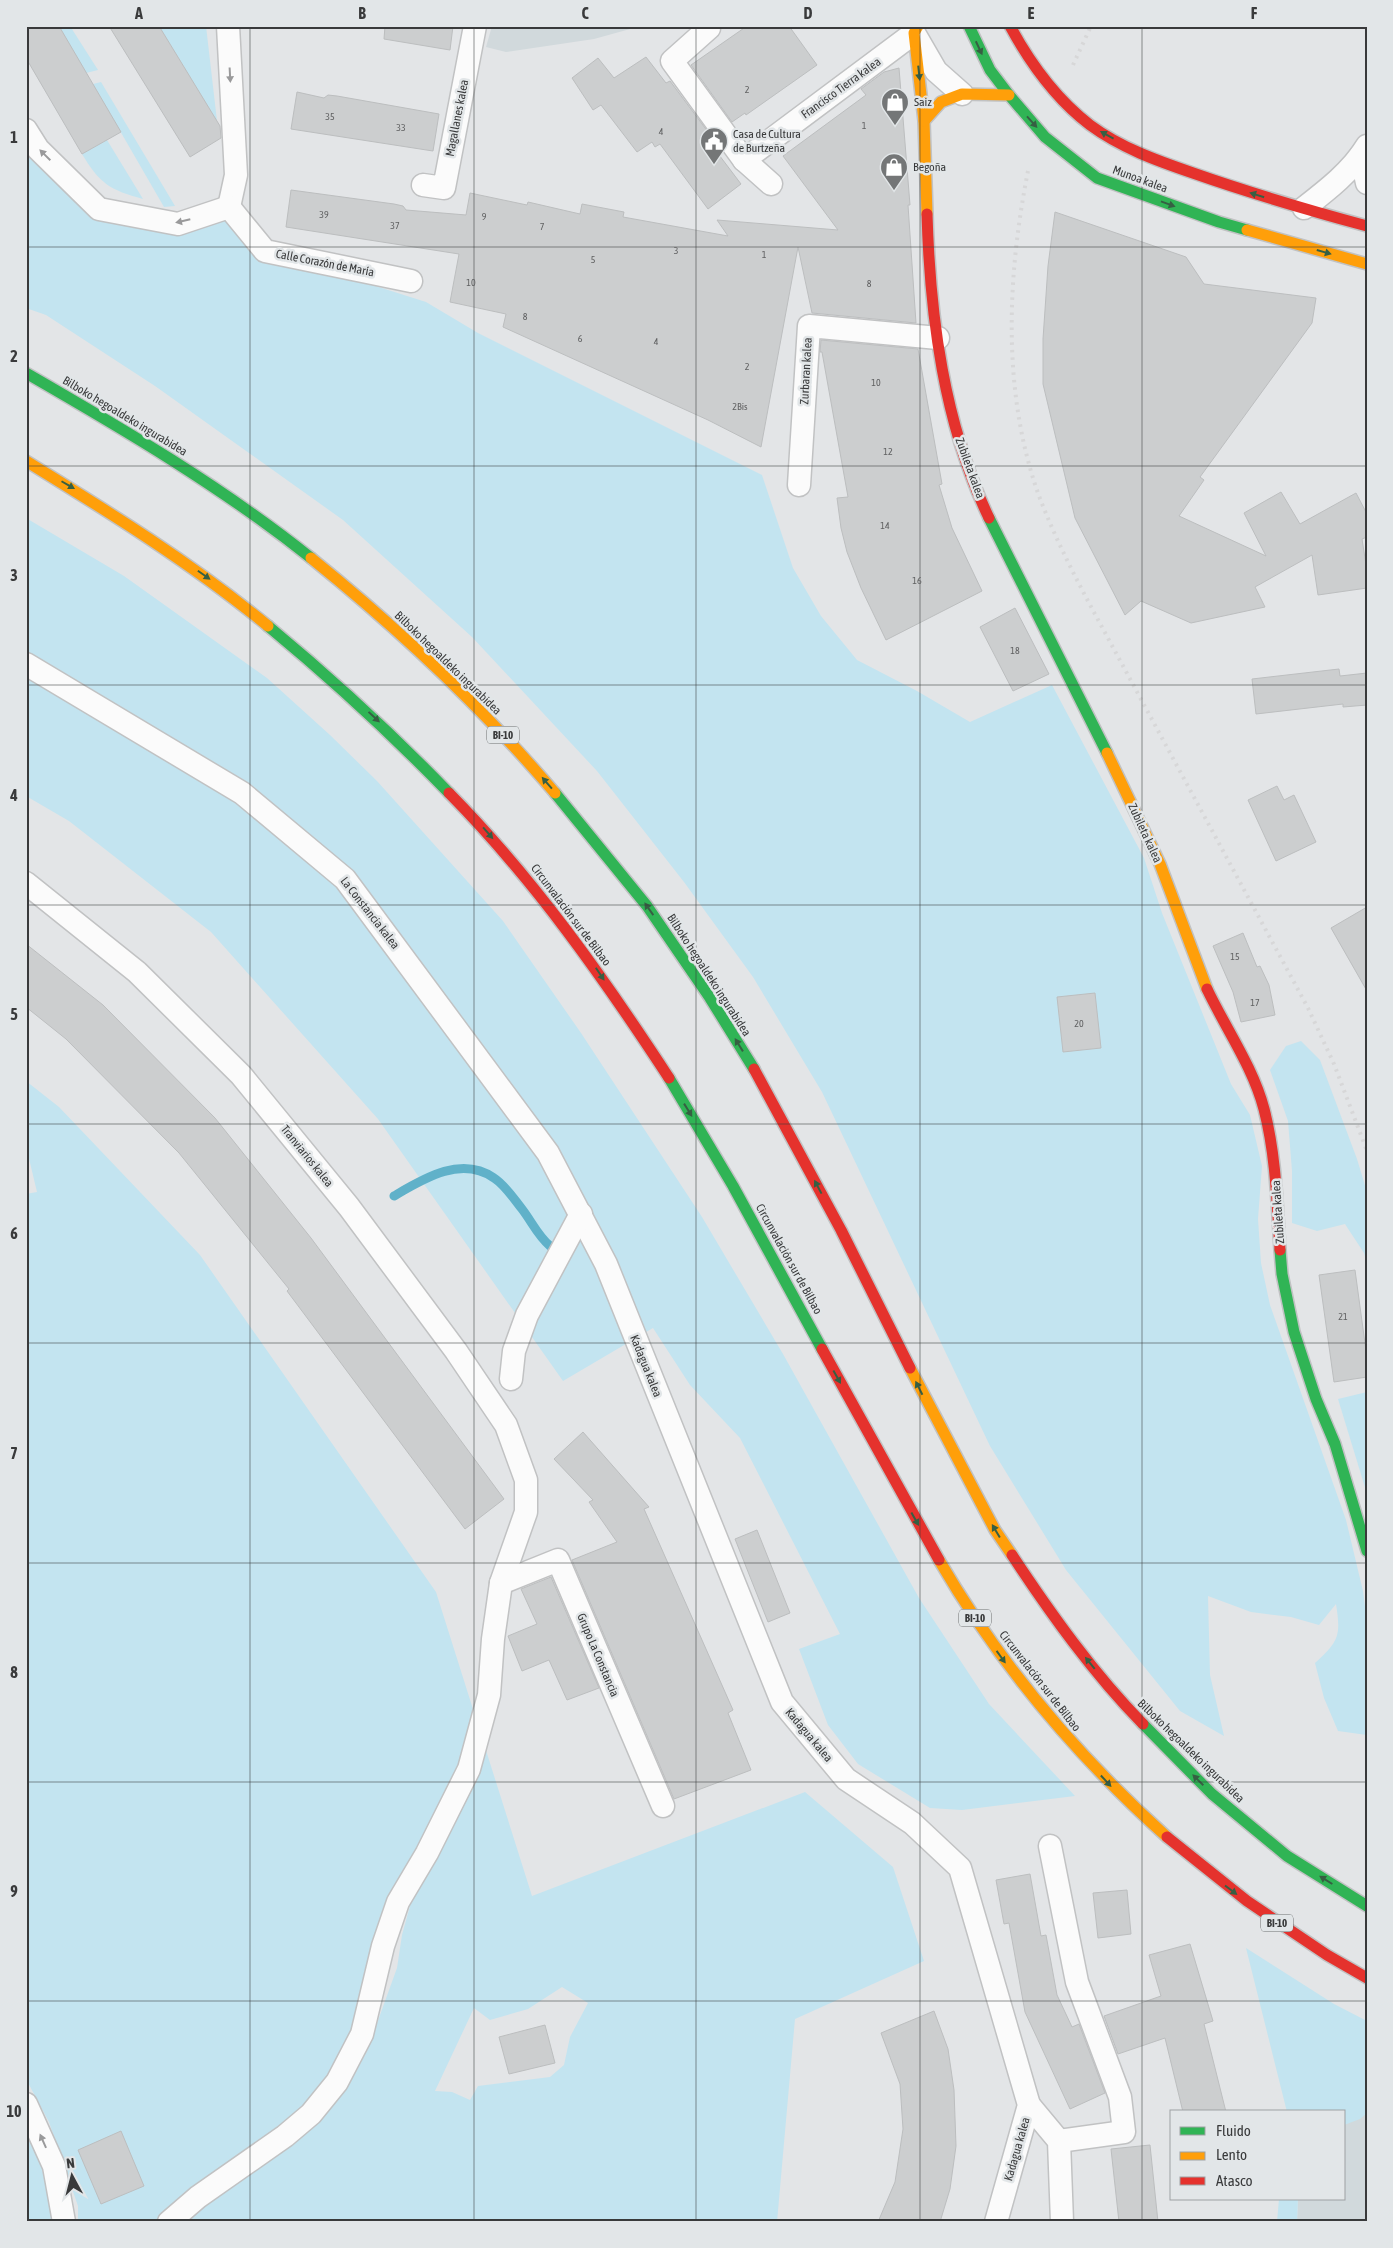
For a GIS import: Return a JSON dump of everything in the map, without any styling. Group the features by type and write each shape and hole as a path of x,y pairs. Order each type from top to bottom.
{"main road":[{"name":"Munoa kalea","path":"969,26 990,70 1008,96 1045,137 1097,178 1219,222 1367,264"},
{"name":"Munoa kalea","path":"1010,26 1020,45 1054,91 1090,126 1145,156 1254,195 1367,226"},
{"path":"1018,26 1020,45"},
{"name":"Zubileta kalea","path":"916,30 924,121 928,257 938,338 950,411 972,483 1010,563 1118,773 1160,864 1206,986 1222,1021 1244,1059 1264,1108 1273,1153 1282,1274 1294,1332 1316,1399 1335,1444 1367,1551"},
{"path":"924,121 941,102 962,94 1008,96"},
{"name":"Bilboko hegoaldeko ingurabidea","path":"26,373 139,438 247,509 287,539 339,581 446,677 528,761 648,906 710,998 760,1079 840,1230 920,1391 995,1530 1056,1621 1120,1702 1212,1794 1288,1856 1367,1906"},
{"name":"Circunvalación sur de Bilbao","path":"26,461 82,493 216,584 283,636 339,684 398,739 471,814 521,872 585,952 644,1040 729,1178 941,1566 1001,1657 1058,1730 1122,1798 1192,1861 1259,1911 1344,1967 1367,1978"}],"street":[{"path":"26,130 38,148 99,209 178,224 229,207 236,175 228,26"},
{"name":"Magallanes kalea","path":"422,185 444,188 475,26"},
{"path":"710,28 672,61 744,160 771,184"},
{"path":"916,30 936,71 962,94"},
{"name":"Francisco Tierra kalea","path":"744,160 916,30"},
{"path":"1304,208 1322,194 1364,151"},
{"path":"1364,151 1367,183"},
{"name":"Calle Corazón de María","path":"229,207 265,251 411,281"},
{"name":"Zurbaran kalea","path":"799,485 809,326 938,338"},
{"name":"La Constancia kalea","path":"26,664 242,793 345,879 548,1153 580,1214"},
{"name":"Tranviarios kalea","path":"26,883 137,972 242,1075 349,1207 456,1351 506,1425 526,1480 526,1512 501,1583"},
{"path":"511,1379 514,1351 527,1315 580,1214"},
{"name":"Kadagua kalea","path":"580,1214 606,1264 782,1702 846,1780 912,1823 960,1868 1029,2105 996,2222"},
{"name":"Grupo La Constancia","path":"501,1583 558,1560 663,1806"},
{"path":"169,2222 198,2197 311,2114 337,2082 362,2034 383,1946 398,1902 427,1853 469,1769 489,1694 493,1639 501,1583"},
{"path":"1050,1846 1077,1982 1120,2097 1124,2132 1059,2141"},
{"path":"26,2104 54,2166 64,2222"},
{"path":"1029,2105 1059,2141 1062,2222"}],"shaded area":[{"path":"59,26 70,26 98,70 86,73"},
{"path":"159,26 206,26 217,121"},
{"path":"492,26 641,26 594,39 506,52 486,47"},
{"path":"101,82 175,206 164,207 93,84"},
{"path":"26,130 99,209 178,224 229,207 265,251 426,302 478,333 762,475 793,568 821,616 857,660 917,691 970,722 1052,685 1144,858 1162,913 1231,1084 1250,1115 1262,1166 1258,1219 1261,1263 1270,1305 1346,1520 1363,1591 1367,1622 1367,1735 1338,1731 1324,1698 1315,1663 1334,1643 1338,1631 1336,1604 1319,1625 1291,1617 1251,1612 1208,1596 1210,1675 1224,1736 1180,1711 1066,1570 990,1446 822,1092 753,977 684,882 597,771 472,637 343,520 155,386 46,315 26,308"},
{"path":"107,140 143,199 114,189 101,179 88,164 82,154"},
{"path":"26,518 124,576 267,678 377,781 503,921 581,1033 702,1217 783,1354 919,1598 989,1704 1075,1796 962,1810 930,1808 858,1764 828,1725 799,1649 840,1634 740,1438 690,1385 653,1328 563,1381 378,1119 211,932 69,821 26,796"},
{"path":"1301,1041 1320,1060 1357,1159 1367,1192 1367,1264 1364,1253 1345,1224 1317,1231 1292,1223 1292,1171 1288,1121 1270,1070 1286,1046"},
{"path":"26,1081 59,1107 200,1255 436,1592 532,1896 805,1792 893,1867 924,1961 795,2019 777,2222 184,2222 310,2129 348,2087 367,2051 397,1968 402,1935 410,1906 388,1903 353,2036 312,2105 158,2222 78,2222 78,2206 49,2122 26,2079 26,1194 37,1192 26,1146","holes":["562,1987 588,2003 570,2037 564,2065 550,2077 478,2086 470,2100 452,2092 435,2091 474,2008 490,2020 528,2009"]},
{"path":"1367,1392 1367,1494 1338,1399"},
{"path":"1246,1948 1334,2004 1367,2021 1367,2113 1360,2119 1346,2124 1346,2110 1286,2110"},
{"path":"1367,2113 1367,2222 1297,2222 1298,2200 1346,2200 1346,2124"},
{"path":"26,2127 42,2168 53,2222 26,2222"},
{"path":"1279,2200 1298,2200 1297,2222 1277,2222"}],"building":[{"path":"26,26 59,26 121,132 82,154 26,58"},
{"path":"109,26 159,26 220,126 221,138 190,157"},
{"path":"385,26 453,26 450,50 384,39"},
{"path":"747,26 789,26 817,65 746,115 745,113 732,122 691,65"},
{"path":"646,57 666,83 670,81 711,136 707,139 741,184 708,209 660,144 655,147 652,142 637,152 601,105 593,110 572,78 598,58 614,78"},
{"path":"899,68 910,205 908,205 916,323 812,313 798,247 761,447 708,420 503,327 506,314 450,302 459,254 286,227 291,190 394,204 403,206 406,210 466,215 470,193 527,205 528,202 580,214 582,204 624,212 623,217 728,236 717,220 838,230 783,156 866,95 861,89 884,72"},
{"path":"297,92 324,98 328,95 337,96 439,114 433,151 291,129"},
{"path":"1055,212 1186,257 1204,284 1316,298 1312,323 1200,477 1204,480 1179,516 1266,556 1244,513 1281,492 1300,524 1356,493 1367,514 1367,537 1362,539 1367,571 1367,588 1318,595 1312,555 1255,587 1265,607 1191,623 1141,601 1125,615 1075,518 1043,384 1043,339 1048,266"},
{"path":"821,340 918,349 942,484 939,485 952,528 982,591 886,640 861,588 847,552 841,528 837,498 848,497 822,352 820,352"},
{"path":"1015,608 1049,674 1013,691 980,627"},
{"path":"1339,669 1340,676 1367,673 1367,705 1343,707 1343,704 1256,714 1252,679"},
{"path":"1277,786 1284,800 1294,795 1316,842 1276,861 1248,800"},
{"path":"1367,907 1367,991 1331,928"},
{"path":"1243,933 1257,967 1260,966 1269,985 1275,1015 1241,1022 1233,992 1213,946"},
{"path":"26,944 103,1005 215,1118 311,1238 504,1499 465,1529 287,1291 289,1289 179,1153 66,1039 26,1007"},
{"path":"1095,993 1101,1048 1063,1052 1057,997"},
{"path":"1355,1270 1367,1358 1367,1377 1334,1382 1319,1275"},
{"path":"583,1432 649,1507 644,1509 733,1710 728,1713 751,1770 674,1799 572,1560 617,1542 589,1502 593,1500 554,1459"},
{"path":"757,1530 790,1613 768,1622 735,1539"},
{"path":"551,1577 599,1688 567,1700 549,1660 522,1671 508,1636 537,1624 521,1589"},
{"path":"1030,1874 1041,1936 1046,1935 1057,1995 1072,2027 1079,2024 1105,2093 1070,2109 1025,2012 1009,1923 1004,1924 996,1880"},
{"path":"1127,1890 1131,1934 1098,1938 1093,1893"},
{"path":"1190,1944 1213,2021 1204,2024 1226,2110 1183,2110 1165,2038 1118,2054 1104,2016 1161,1996 1149,1955"},
{"path":"934,2011 948,2049 954,2090 956,2146 950,2189 940,2222 878,2222 895,2182 903,2129 900,2084 881,2033"},
{"path":"545,2025 555,2063 509,2074 499,2037"},
{"path":"121,2131 144,2186 101,2204 78,2150"},
{"path":"1150,2145 1158,2222 1119,2222 1111,2149"}],"waterway":[{"path":"394,1196 442,1172 456,1169 481,1171 494,1178 506,1188 550,1246"}],"railway":[{"path":"1073,65 1091,26"},
{"path":"1028,171 1016,252 1012,293 1012,335 1019,417 1027,457 1039,496 1088,601 1308,1008 1334,1064 1367,1151"}],"traffic: fast":[{"path":"969,26 990,70 1009,95 1045,137 1097,178 1219,222 1247,230"},
{"path":"26,373 208,483 311,558"},
{"path":"989,518 1107,753"},
{"path":"268,626 361,707 449,793"},
{"path":"555,793 647,906 710,998 754,1069"},
{"path":"669,1078 733,1186 822,1349"},
{"path":"1280,1250 1282,1274 1294,1332 1316,1399 1335,1444 1367,1551"},
{"path":"1143,1724 1212,1794 1287,1856 1367,1906"}],"traffic: slow":[{"path":"918,26 914,33 924,121 927,214"},
{"path":"924,121 941,102 962,94 1009,95"},
{"path":"1247,230 1367,264"},
{"path":"26,461 119,519 180,560 268,626"},
{"path":"311,558 439,670 498,730 555,793"},
{"path":"1107,753 1160,864 1207,989"},
{"path":"910,1368 995,1530 1012,1555"},
{"path":"939,1560 988,1636 1042,1708 1102,1774 1167,1837"}],"traffic: jam":[{"path":"1010,26 1035,67 1055,92 1090,125 1114,141 1153,159 1214,180 1367,226"},
{"path":"927,214 932,292 942,369 950,408 961,445 989,518"},
{"path":"449,793 539,894 593,966 669,1078"},
{"path":"1207,989 1246,1063 1264,1109 1274,1161 1280,1250"},
{"path":"754,1069 841,1230 910,1368"},
{"path":"822,1349 939,1560"},
{"path":"1012,1555 1073,1643 1143,1724"},
{"path":"1167,1837 1247,1901 1327,1955 1367,1978"}],"place":[{"name":"Saiz","path":"895,126"},
{"name":"Casa de Cultura de Burtzeña","path":"714,165"},
{"name":"Begoña","path":"894,191"}]}
